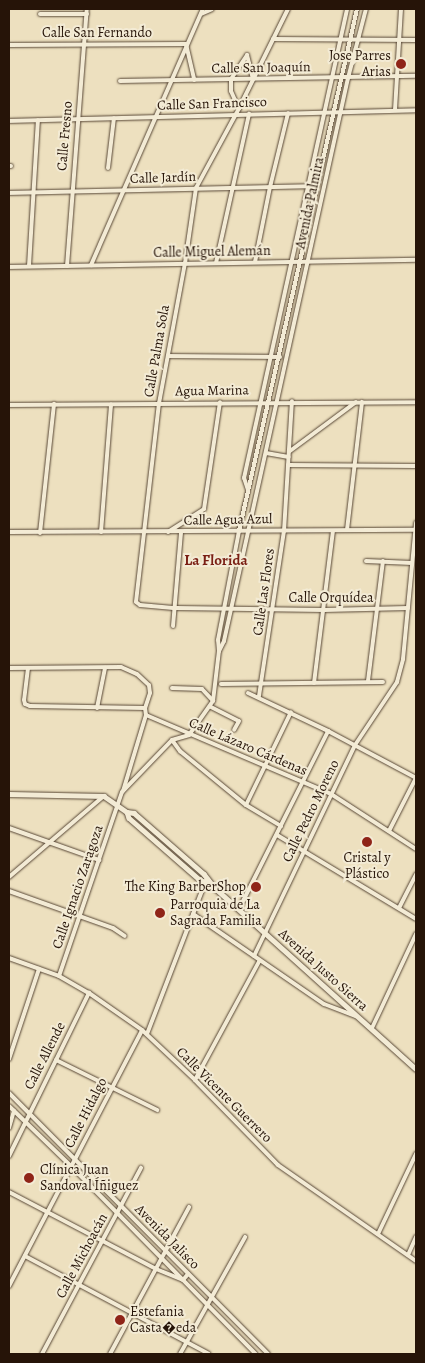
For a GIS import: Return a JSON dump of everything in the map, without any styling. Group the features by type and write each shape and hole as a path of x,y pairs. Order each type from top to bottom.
{"street":[{"name":"Calle Fresno","path":"67,266 71,191 87,9"},
{"path":"91,265 174,80 186,44 203,9"},
{"path":"201,14 212,9"},
{"name":"Calle Palma Sola","path":"136,602 159,403 185,264 196,188 239,109 288,9"},
{"name":"Avenida Palmira","path":"248,492 244,478 347,9"},
{"name":"Avenida Palmira","path":"248,492 357,9"},
{"name":"Avenida Palmira","path":"219,651 224,641 348,78 366,9"},
{"path":"396,110 401,9"},
{"path":"40,14 87,14"},
{"path":"273,39 416,40"},
{"path":"186,44 194,80"},
{"name":"Calle San Fernando","path":"9,45 186,44"},
{"path":"239,109 232,91 231,79 247,55 253,79"},
{"name":"Calle San Joaquín","path":"120,81 416,76"},
{"name":"Calle San Francisco","path":"9,121 416,110"},
{"path":"255,262 288,112"},
{"path":"216,263 249,114"},
{"path":"108,168 114,118"},
{"path":"29,266 38,120"},
{"name":"Calle Jardín","path":"9,193 317,186"},
{"name":"Calle Miguel Alemán","path":"9,267 416,260"},
{"path":"168,356 280,357"},
{"name":"Agua Marina","path":"9,405 270,401 416,402"},
{"name":"Calle Las Flores","path":"259,696 284,531 292,401"},
{"path":"168,532 204,509 220,402"},
{"path":"290,451 356,402"},
{"path":"347,530 353,465 362,402"},
{"path":"40,533 54,404"},
{"path":"101,532 111,404"},
{"path":"266,453 289,457"},
{"path":"288,465 416,466"},
{"path":"122,792 172,740 189,735 211,707 219,651 218,640 248,492"},
{"path":"408,608 416,523"},
{"name":"Calle Agua Azul","path":"9,532 416,530"},
{"path":"314,683 333,531"},
{"path":"173,626 181,532"},
{"path":"366,561 412,564"},
{"path":"368,681 383,561"},
{"name":"Calle Orquídea","path":"136,602 140,605 176,608 324,610 408,608"},
{"name":"Calle Pedro Moreno","path":"254,956 355,745 398,682 403,659 408,608"},
{"path":"9,668 121,667 137,674 150,685 150,693 144,708 146,714 122,792"},
{"path":"28,668 25,704 97,708 144,708"},
{"path":"97,708 105,668"},
{"path":"221,684 383,682"},
{"path":"172,688 202,689 213,702"},
{"path":"248,693 259,696 291,712 416,778 390,831"},
{"path":"211,707 239,721 234,730"},
{"path":"246,804 266,767 291,712"},
{"name":"Calle Lázaro Cárdenas","path":"146,714 189,735 331,794 416,849"},
{"path":"239,909 328,731"},
{"path":"172,740 180,751 246,804 281,826"},
{"name":"Calle Ignacio Zaragoza","path":"59,976 122,792"},
{"path":"9,794 104,796"},
{"path":"9,877 104,796"},
{"name":"Avenida Justo Sierra","path":"104,796 127,812 134,813 208,878 215,888 416,1069"},
{"name":"Avenida Justo Sierra","path":"127,812 129,818 204,883 215,888"},
{"path":"9,828 99,860"},
{"path":"277,834 416,919"},
{"path":"178,860 182,855"},
{"path":"399,908 416,874"},
{"path":"147,1034 204,883 208,878"},
{"path":"410,886 416,888"},
{"path":"9,891 113,928 124,936"},
{"path":"193,914 324,1004 361,1018"},
{"path":"372,1028 416,934"},
{"name":"Calle Vicente Guerrero","path":"9,958 59,976 90,993 142,1030 196,1080 278,1165 416,1261"},
{"path":"196,1080 260,960"},
{"path":"9,1059 39,969"},
{"name":"Calle Allende","path":"9,1156 90,993"},
{"name":"Calle Hidalgo","path":"9,1286 142,1030"},
{"path":"56,1060 157,1110"},
{"name":"Avenida Jalisco","path":"9,1093 165,1253 268,1354"},
{"name":"Avenida Jalisco","path":"9,1106 72,1167 256,1354"},
{"path":"9,1128 14,1111"},
{"path":"378,1234 416,1154"},
{"name":"Calle Michoacán","path":"42,1354 141,1168"},
{"path":"9,1192 156,1269 183,1280 188,1274"},
{"path":"110,1354 189,1207"},
{"path":"408,1255 416,1237"},
{"path":"180,1354 245,1238"},
{"path":"25,1256 209,1354"},
{"path":"227,1324 232,1318"},
{"path":"249,1348 255,1342"}],"place":[{"name":"Jose Parres Arias","path":"401,64"},
{"name":"Cristal y Plástico","path":"367,842"},
{"name":"The King BarberShop","path":"256,887"},
{"name":"Parroquia de La Sagrada Familia","path":"160,913"},
{"name":"Clínica Juan Sandoval Íñiguez","path":"29,1178"},
{"name":"Estefania Casta�eda","path":"120,1320"}],"district":[{"name":"La Florida","path":"216,561"}]}
